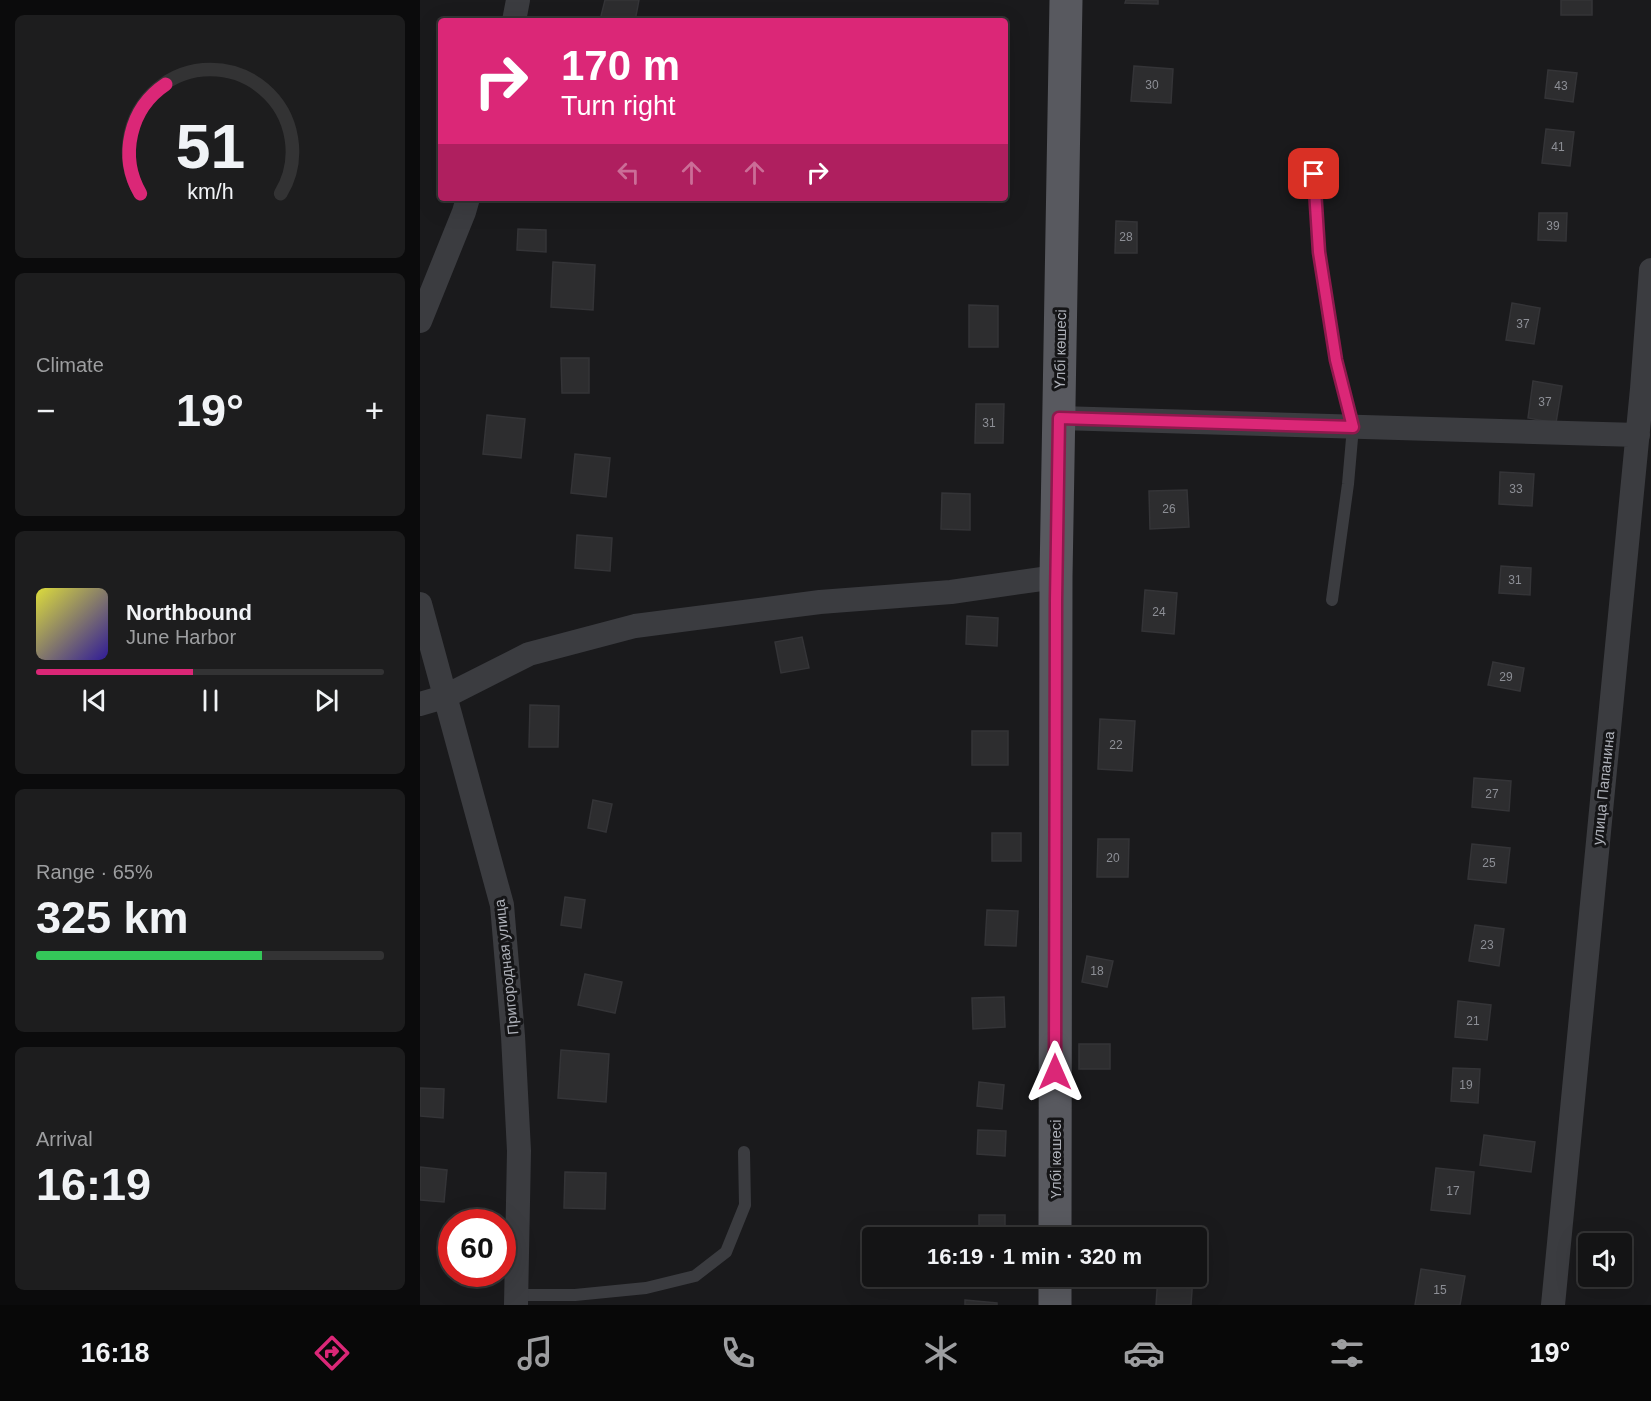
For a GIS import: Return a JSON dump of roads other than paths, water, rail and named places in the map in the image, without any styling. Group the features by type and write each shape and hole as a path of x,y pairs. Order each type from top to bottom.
{"main road":[{"name":"Үлбі көшесі","path":"1055,1227 1056,577 1066,0"},
{"path":"1055,1287 1055,1305"}],"street":[{"path":"515,18 518,0"},
{"path":"420,321 465,212 467,201"},
{"name":"улица Папанина","path":"1553,1305 1638,435 1647,389 1651,270"},
{"path":"1059,418 1638,435"},
{"path":"420,704 444,697 529,654 635,626 820,603 951,592 1056,577"},
{"name":"Пригородная улица","path":"420,604 502,905 513,1036 519,1151 516,1300"}],"lane":[{"path":"1313,154 1319,252 1336,360 1353,427 1348,484 1332,600"},
{"path":"516,1300 634,1289 695,1276 726,1252 745,1204 744,1152"}]}
